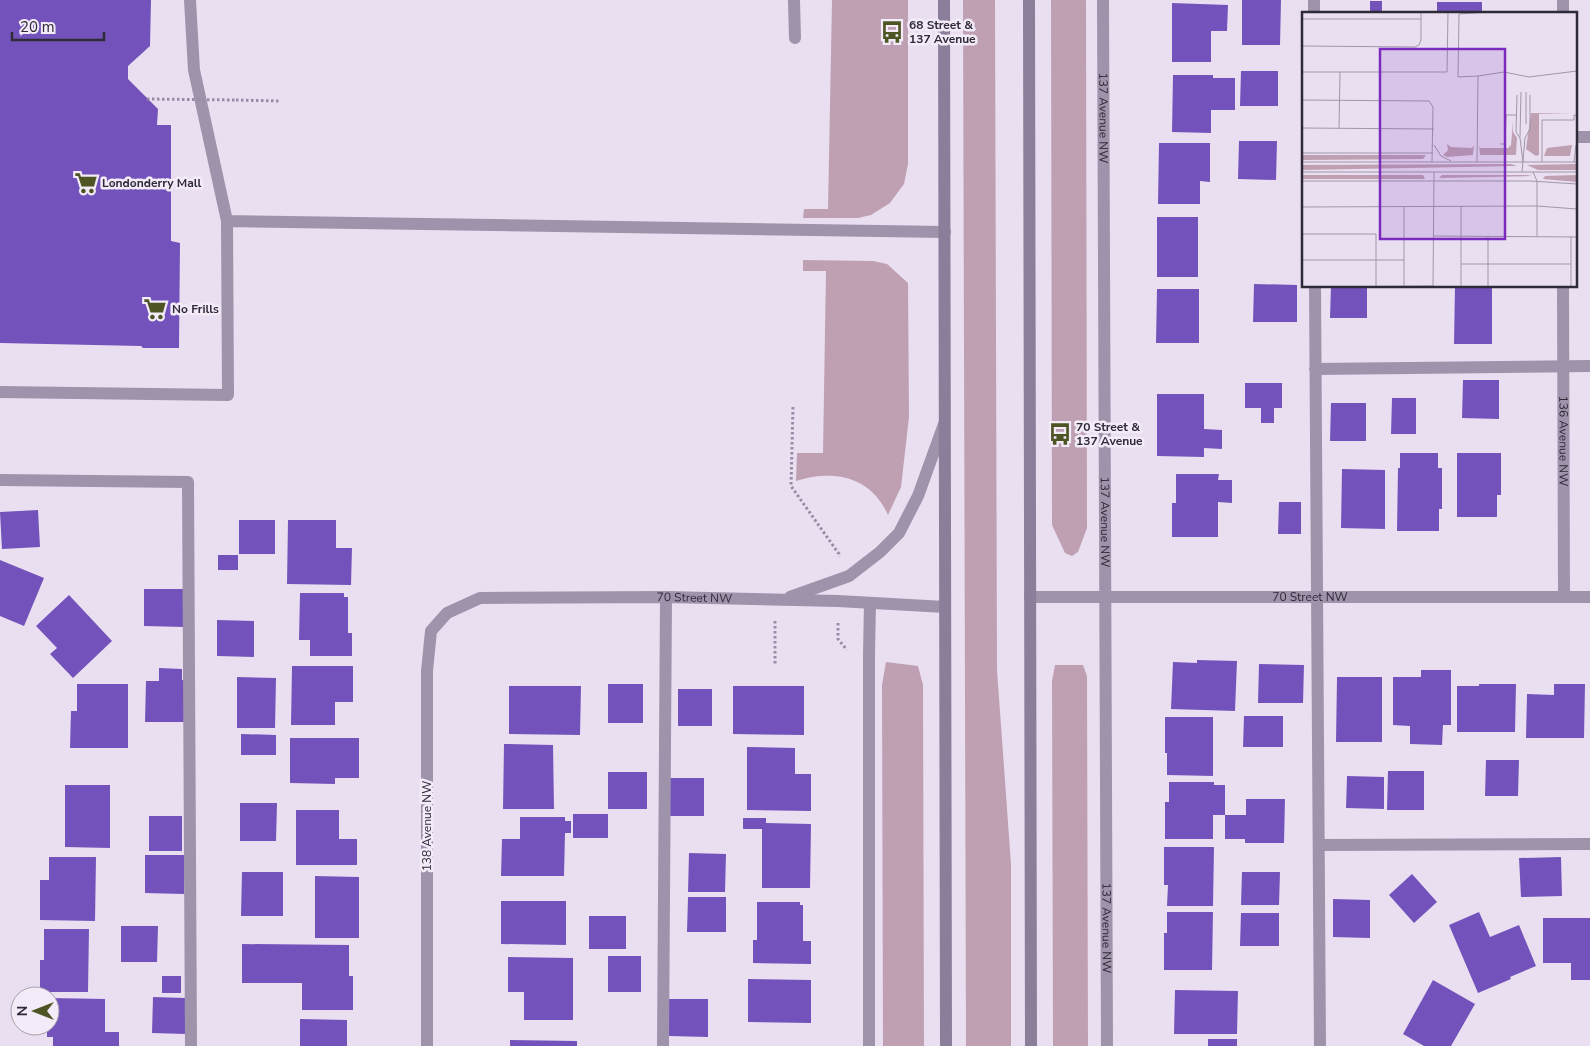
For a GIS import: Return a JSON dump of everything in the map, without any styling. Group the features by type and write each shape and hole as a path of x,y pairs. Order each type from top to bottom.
{"main road":[{"path":"944,0 946,1046"},
{"path":"1029,0 1031,1046"}],"street":[{"path":"0,392 228,395 227,221 194,70 190,0"},
{"path":"794,0 794,38"},
{"name":"137 Avenue NW","path":"1103,0 1106,1046"},
{"path":"227,221 945,232"},
{"path":"1315,288 1320,1046"},
{"name":"136 Avenue NW","path":"1563,288 1564,597"},
{"path":"1315,369 1590,366"},
{"path":"778,600 849,576 880,552 899,533 918,496 946,419"},
{"path":"0,480 188,482 191,1046"},
{"name":"70 Street NW","path":"1030,596 1590,597"},
{"path":"663,1046 666,597"},
{"name":"70 Street NW","path":"447,613 480,598 666,597 838,601 945,607"},
{"path":"869,1046 870,603"},
{"name":"138 Avenue NW","path":"427,1046 427,671 431,631 447,613"},
{"path":"1320,845 1590,844"}],"path":[{"path":"147,99 281,101"},
{"path":"794,407 792,486 839,554 839,580"},
{"path":"775,666 778,600"},
{"path":"838,601 838,639 846,650 869,654"}],"shaded area":[{"path":"832,0 908,0 908,164 904,184 890,203 871,215 858,218 803,218 804,209 828,209"},
{"path":"963,0 995,0 997,670 1011,864 1011,1046 966,1046"},
{"path":"1051,0 1086,0 1087,528 1078,552 1072,556 1065,553 1052,525"},
{"path":"803,260 873,261 887,264 908,283 909,417 901,487 888,515 881,502 872,492 850,479 824,476 796,481 797,453 823,453 826,271 803,271"},
{"path":"886,662 918,666 923,685 924,1046 883,1046 882,685"},
{"path":"1055,665 1083,665 1087,676 1088,1046 1053,1046 1052,681"}],"building":[{"name":"Londonderry Mall","path":"0,0 151,0 150,46 128,66 128,79 158,109 157,125 171,125 171,241 180,243 179,348 0,343"},
{"path":"1242,0 1281,0 1280,45 1242,45"},
{"path":"1370,1 1382,1 1382,11 1397,12 1357,12 1370,11"},
{"path":"1437,2 1482,2 1482,12 1437,12"},
{"path":"1172,3 1228,5 1227,31 1211,31 1211,62 1172,62"},
{"path":"1241,71 1278,71 1278,106 1240,106"},
{"path":"1173,75 1213,75 1213,78 1235,78 1235,110 1211,110 1211,133 1172,132"},
{"path":"1239,141 1277,141 1276,180 1238,179"},
{"path":"1159,143 1210,143 1210,182 1200,181 1200,204 1158,204"},
{"path":"1157,217 1198,217 1198,277 1157,277"},
{"path":"1254,284 1297,285 1297,322 1253,322"},
{"path":"1331,288 1367,288 1367,318 1330,318"},
{"path":"1455,288 1492,288 1492,344 1454,344"},
{"path":"1157,289 1199,289 1199,343 1156,343"},
{"path":"1463,380 1499,380 1499,419 1462,418"},
{"path":"1245,383 1282,383 1282,408 1274,408 1274,423 1261,423 1261,408 1245,408"},
{"path":"1157,394 1204,394 1204,429 1222,430 1222,449 1204,448 1204,457 1157,456"},
{"path":"1392,398 1416,398 1416,434 1391,434"},
{"path":"1331,403 1366,403 1366,441 1330,441"},
{"path":"1400,453 1438,453 1438,468 1442,468 1442,509 1439,509 1439,531 1397,531"},
{"path":"1457,453 1501,453 1501,495 1497,495 1497,517 1457,517"},
{"path":"1342,469 1385,470 1385,529 1341,528"},
{"path":"1176,474 1219,474 1218,480 1232,480 1232,503 1218,502 1218,537 1172,537 1172,503 1176,503"},
{"path":"1279,502 1301,502 1301,534 1278,534"},
{"path":"38,510 40,547 2,549 0,512"},
{"path":"239,520 275,520 275,554 239,554"},
{"path":"288,520 336,520 336,548 352,548 351,585 287,584"},
{"path":"218,555 238,555 238,570 218,570"},
{"path":"0,560 44,578 24,626 0,616"},
{"path":"144,589 184,589 184,627 144,626"},
{"path":"300,593 344,593 344,597 348,597 348,633 352,633 352,656 310,656 310,640 299,640"},
{"path":"69,595 112,641 73,678 50,654 57,648 36,626"},
{"path":"217,620 254,621 254,657 217,656"},
{"path":"1197,660 1237,661 1235,711 1171,709 1173,662 1197,663"},
{"path":"1259,664 1304,665 1303,703 1258,703"},
{"path":"292,666 353,666 353,702 335,702 335,725 291,725"},
{"path":"159,668 182,669 182,680 185,680 185,722 145,722 146,681 159,681"},
{"path":"1421,670 1451,670 1451,725 1443,725 1442,745 1410,744 1410,726 1393,725 1393,677 1421,677"},
{"path":"237,677 276,678 275,728 237,728"},
{"path":"1337,677 1382,677 1382,742 1336,742"},
{"path":"77,684 128,684 128,748 70,748 71,711 77,711"},
{"path":"608,684 643,684 643,723 608,723"},
{"path":"1479,684 1516,684 1515,732 1457,732 1457,686 1479,686"},
{"path":"1554,684 1585,684 1584,738 1526,738 1527,694 1554,695"},
{"path":"509,686 581,686 580,735 509,734"},
{"path":"733,686 804,686 804,735 733,734"},
{"path":"678,689 712,689 712,726 678,726"},
{"path":"1244,716 1283,716 1283,747 1243,747"},
{"path":"1165,717 1213,717 1213,776 1167,775"},
{"path":"241,734 276,735 276,755 241,755"},
{"path":"290,738 359,738 359,778 335,778 335,784 290,783"},
{"path":"504,744 553,745 554,809 503,809"},
{"path":"747,747 795,748 795,774 811,774 811,811 747,810"},
{"path":"1486,760 1519,760 1518,796 1485,796"},
{"path":"1388,771 1424,771 1424,810 1387,810"},
{"path":"608,772 647,772 647,809 608,809"},
{"path":"1347,776 1384,777 1384,809 1346,808"},
{"path":"667,778 704,778 704,816 667,816"},
{"path":"1169,782 1214,782 1214,785 1225,785 1225,815 1213,815 1213,839 1165,839 1165,802 1169,802"},
{"path":"65,785 110,785 110,848 65,847"},
{"path":"1246,799 1285,799 1284,843 1245,843 1245,839 1225,839 1225,815 1246,815"},
{"path":"240,803 277,803 276,841 240,841"},
{"path":"296,810 339,810 339,839 357,839 357,865 296,865"},
{"path":"573,814 608,814 608,838 573,838"},
{"path":"149,816 182,816 182,851 149,851"},
{"path":"520,817 565,817 565,821 571,821 571,833 565,833 564,876 501,876 502,839 520,839"},
{"path":"743,818 766,818 766,823 811,824 810,888 762,888 762,829 743,829"},
{"path":"1164,847 1214,847 1213,906 1167,906 1168,885 1164,885"},
{"path":"689,853 726,854 725,892 688,892"},
{"path":"145,855 185,855 184,894 145,893"},
{"path":"49,857 96,857 95,921 40,920 40,880 49,880"},
{"path":"1561,857 1562,896 1521,897 1519,858"},
{"path":"242,872 283,872 283,916 241,916"},
{"path":"1242,872 1280,872 1279,905 1241,905"},
{"path":"1412,874 1437,902 1414,923 1389,895"},
{"path":"315,876 359,877 359,938 315,938"},
{"path":"688,897 726,897 726,932 687,932"},
{"path":"1333,899 1370,900 1370,938 1333,937"},
{"path":"501,901 566,901 566,945 501,944"},
{"path":"757,902 800,902 800,905 803,905 803,941 811,941 811,964 753,963 753,940 757,940"},
{"path":"1167,912 1213,912 1212,970 1164,970 1164,933 1167,933"},
{"path":"1479,912 1490,937 1519,925 1536,966 1478,993 1449,925"},
{"path":"1241,913 1279,913 1279,946 1240,946"},
{"path":"589,916 626,916 626,949 589,949"},
{"path":"1543,918 1590,918 1590,980 1571,980 1571,963 1543,963"},
{"path":"121,926 158,926 157,962 121,962"},
{"path":"44,929 89,929 88,992 60,992 60,986 40,986 40,960 44,960"},
{"path":"242,944 349,945 349,976 353,976 353,1010 302,1010 302,983 242,983"},
{"path":"608,956 641,956 641,992 608,992"},
{"path":"508,957 573,958 573,1020 524,1020 524,992 508,992"},
{"path":"162,976 181,976 181,993 162,993"},
{"path":"748,979 811,980 811,1023 748,1022"},
{"path":"1433,980 1475,1004 1451,1046 1424,1046 1403,1034"},
{"path":"1175,990 1238,991 1237,1034 1174,1034"},
{"path":"153,997 186,998 186,1034 152,1033"},
{"path":"60,998 105,999 105,1032 119,1032 119,1046 53,1046 53,1037 47,1037 60,1036"},
{"path":"669,999 708,999 708,1037 669,1036"},
{"path":"300,1019 347,1020 347,1046 300,1046"},
{"path":"1208,1039 1237,1039 1237,1046 1208,1046"},
{"path":"510,1040 577,1041 577,1046 510,1046"}],"place":[{"name":"68 Street & 137 Avenue","path":"892,32"},
{"name":"Londonderry Mall","path":"86,183"},
{"name":"No Frills","path":"155,309"},
{"name":"70 Street & 137 Avenue","path":"1060,434"}]}
